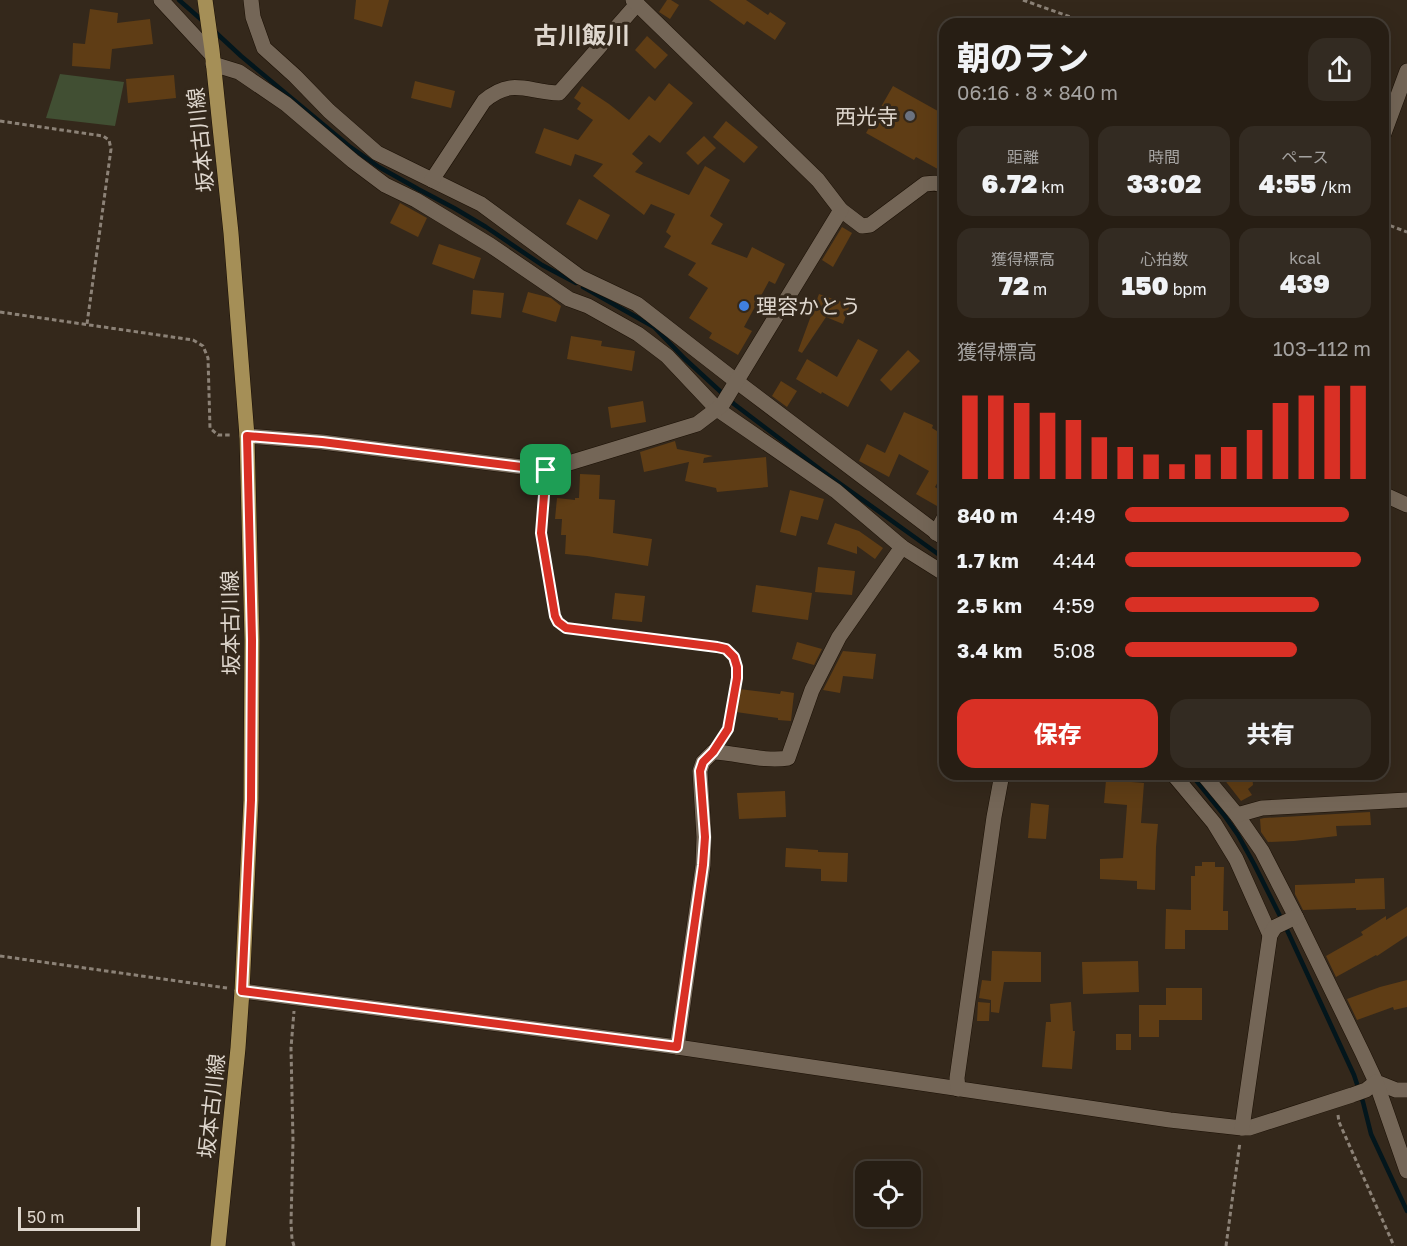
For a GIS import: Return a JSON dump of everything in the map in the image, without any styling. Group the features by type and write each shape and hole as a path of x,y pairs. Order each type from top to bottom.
{"main road":[{"name":"坂本古川線","path":"206,6 231,233 247,436 252,640 251,800 242,991 218,1246"}],"street":[{"path":"161,0 212,56 286,104 353,161 385,184 490,244 569,298 638,334 667,356 719,407 836,491 902,547 939,570"},
{"path":"251,0 264,48 329,111 377,153 481,204 580,276 637,304 939,534"},
{"path":"432,180 484,101 494,92 512,87 559,93 635,2 818,180 841,210 862,226 870,225 925,184 939,184"},
{"path":"1389,119 1407,71"},
{"path":"247,436 322,442 546,470 697,424 719,407 841,210"},
{"path":"1389,497 1407,506"},
{"path":"677,1047 703,865 705,837 700,771 703,762 713,752 777,760 788,758 812,690 839,637 902,547"},
{"path":"958,1089 957,1078 1001,780"},
{"path":"1178,780 1214,823 1236,859 1273,931 1242,1128"},
{"path":"1208,780 1237,815 1262,851 1293,918 1362,1052 1365,1089 1407,1171"},
{"path":"1237,815 1262,808 1407,800"},
{"path":"1273,931 1293,918"},
{"path":"242,991 677,1047 1170,1120 1242,1128 1249,1128 1335,1101 1365,1089 1407,1090"}],"path":[{"path":"1023,0 1073,18"},
{"path":"0,121 103,136 109,140 111,148 87,324"},
{"path":"1389,225 1407,232"},
{"path":"0,312 193,340 203,346 208,358 210,428 218,435 247,436"},
{"path":"546,470 541,533 555,616 558,622 566,628 726,649 734,657 737,678 728,729 713,752"},
{"path":"0,956 242,991"},
{"path":"294,1246 291,1223 293,1142 291,1048 295,998"},
{"path":"1335,1101 1340,1122 1394,1246"},
{"path":"1226,1246 1242,1128"}],"green space":[{"path":"60,74 124,82 115,126 46,118"}],"building":[{"path":"356,0 389,0 382,27 354,19"},
{"path":"667,0 679,5 670,19 659,12"},
{"path":"709,0 746,0 768,15 770,12 786,23 775,40 747,21 744,25"},
{"path":"90,9 118,13 117,23 150,19 153,44 112,49 110,69 72,66 73,43 85,44"},
{"path":"647,36 668,55 655,69 635,50"},
{"path":"174,75 176,98 128,103 126,79"},
{"path":"415,81 455,91 451,108 411,98"},
{"path":"669,83 693,103 660,143 649,135 632,154 643,163 635,172 689,195 705,166 730,180 710,216 723,224 711,244 747,258 752,247 785,264 775,284 769,281 744,327 752,331 738,355 709,338 712,333 689,318 708,288 688,275 696,263 664,247 671,236 666,232 675,214 651,204 644,215 593,176 603,164 575,154 571,166 535,153 544,128 578,140 593,120 577,109 581,103 574,98 582,86 629,120 649,96 655,101"},
{"path":"893,86 939,112 939,170 916,157 914,160 866,133"},
{"path":"726,121 758,147 744,163 713,137"},
{"path":"704,136 716,148 698,165 686,153"},
{"path":"579,199 610,215 597,240 566,224"},
{"path":"400,203 427,218 418,237 390,223"},
{"path":"842,227 852,233 833,267 822,260"},
{"path":"439,244 481,258 474,279 432,264"},
{"path":"473,290 504,293 501,318 471,314"},
{"path":"528,292 551,298 561,306 556,322 522,312"},
{"path":"819,294 850,305 843,324 826,317 802,353 798,351"},
{"path":"571,336 602,341 601,346 635,351 632,371 567,359"},
{"path":"858,339 878,350 848,407 796,379 807,359 837,377"},
{"path":"908,350 920,361 891,391 880,380"},
{"path":"781,381 797,391 787,407 772,396"},
{"path":"643,401 646,422 611,428 608,407"},
{"path":"904,412 933,425 932,428 939,432 939,480 935,487 939,490 937,506 916,494 929,471 899,454 889,477 859,461 867,444 885,453"},
{"path":"675,441 677,449 713,456 704,458 703,463 766,457 768,487 717,492 716,488 685,481 689,462 644,472 640,452"},
{"path":"580,474 600,475 599,499 615,500 613,533 652,539 648,566 565,554 566,535 561,535 562,519 555,519 557,498 575,500 579,498"},
{"path":"790,490 824,499 818,520 801,516 796,536 780,532"},
{"path":"835,523 859,531 883,548 875,559 857,546 857,554 827,544"},
{"path":"818,567 855,571 852,595 815,592"},
{"path":"756,585 812,593 808,620 752,612"},
{"path":"615,593 645,596 642,622 612,619"},
{"path":"797,642 822,649 814,665 792,659"},
{"path":"843,651 876,654 873,679 843,676 840,693 823,690"},
{"path":"739,689 780,694 781,691 794,693 791,721 736,712"},
{"path":"1106,780 1144,783 1141,823 1158,824 1155,890 1137,889 1137,881 1100,879 1100,859 1123,858 1127,805 1104,803"},
{"path":"1225,780 1253,780 1253,785 1248,789 1252,795 1241,801"},
{"path":"785,791 786,817 739,819 737,793"},
{"path":"1031,803 1049,805 1046,839 1028,838"},
{"path":"1370,812 1371,825 1336,826 1337,836 1268,842 1261,832 1260,819 1264,818"},
{"path":"786,848 848,853 847,882 821,881 821,869 785,867"},
{"path":"1202,862 1215,862 1215,867 1224,867 1223,911 1228,911 1228,930 1185,930 1185,949 1165,949 1166,909 1191,910 1191,876 1195,876 1195,866 1202,866"},
{"path":"1384,878 1385,909 1303,910 1295,894 1295,885 1355,883 1355,879"},
{"path":"1407,907 1407,936 1377,956 1336,977 1326,956 1363,935 1361,932 1386,916 1386,920"},
{"path":"992,951 1041,952 1041,982 1004,982 999,1013 991,1012 991,1000 979,998 982,980 991,981"},
{"path":"1138,961 1139,992 1083,994 1082,962"},
{"path":"1407,980 1407,1007 1394,1010 1393,1007 1357,1020 1347,999"},
{"path":"1166,988 1202,988 1202,1020 1159,1020 1159,1037 1139,1037 1139,1005 1166,1005"},
{"path":"978,1002 990,1003 989,1021 977,1021"},
{"path":"1071,1002 1073,1031 1075,1031 1072,1069 1042,1067 1046,1022 1051,1022 1050,1004"},
{"path":"1116,1034 1131,1034 1131,1050 1116,1050"}],"waterway":[{"path":"179,0 204,22"},
{"path":"213,30 349,146 379,167 454,208 542,265 576,283"},
{"path":"583,287 654,327 734,404 939,555"},
{"path":"1196,780 1238,835 1287,930 1354,1075 1371,1134 1407,1211"}],"place":[{"name":"西光寺","path":"910,116"},
{"name":"理容かとう","path":"744,306"}],"district":[{"name":"古川飯川","path":"582,34"}],"route":[{"path":"247,436 322,442 546,470 541,533 555,616 558,622 566,628 726,649 734,657 737,667 728,729 713,752 703,762 700,771 705,837 703,865 677,1047 242,991 251,800 252,640 247,436"}]}
